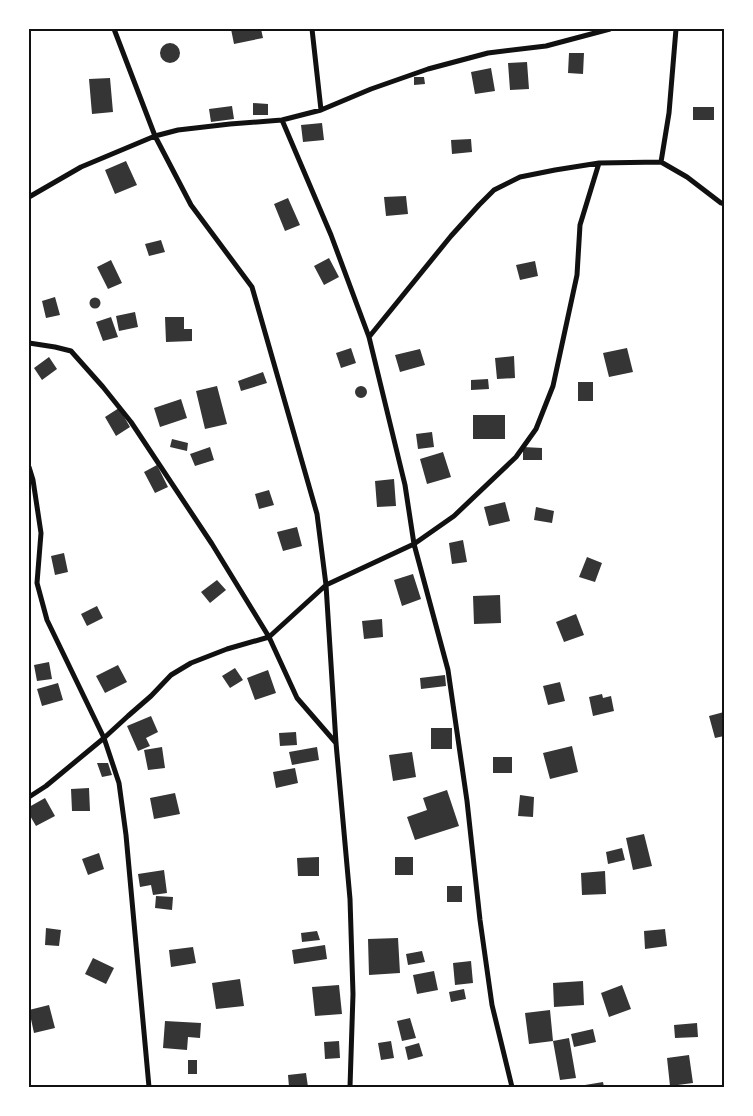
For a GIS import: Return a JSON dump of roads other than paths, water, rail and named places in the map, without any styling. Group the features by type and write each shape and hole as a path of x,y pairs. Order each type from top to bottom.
{"street":[{"path":"114,29 155,136 192,205 252,287 317,514 326,585 336,743 350,899 353,994 350,1087"},
{"path":"312,29 321,110"},
{"path":"29,197 82,167 155,136 178,130 282,120 321,110 371,89 428,69 488,53 546,46 610,29"},
{"path":"661,162 669,114 676,29"},
{"path":"282,120 331,235 369,337 405,485 414,544 448,670 467,801 480,920 492,1006 512,1087"},
{"path":"369,337 451,236 479,205 494,190 520,177 599,163 661,162 724,204"},
{"path":"29,797 46,786 104,738 171,676 191,663 227,648 269,637 326,585 414,544 454,516 516,457 536,429 553,386 577,275 580,225 599,163"},
{"path":"29,343 72,352 131,422 212,544 269,637 297,698 336,743"},
{"path":"29,466 42,533 37,583 47,620 104,738 119,783 126,835 149,1087"}]}
